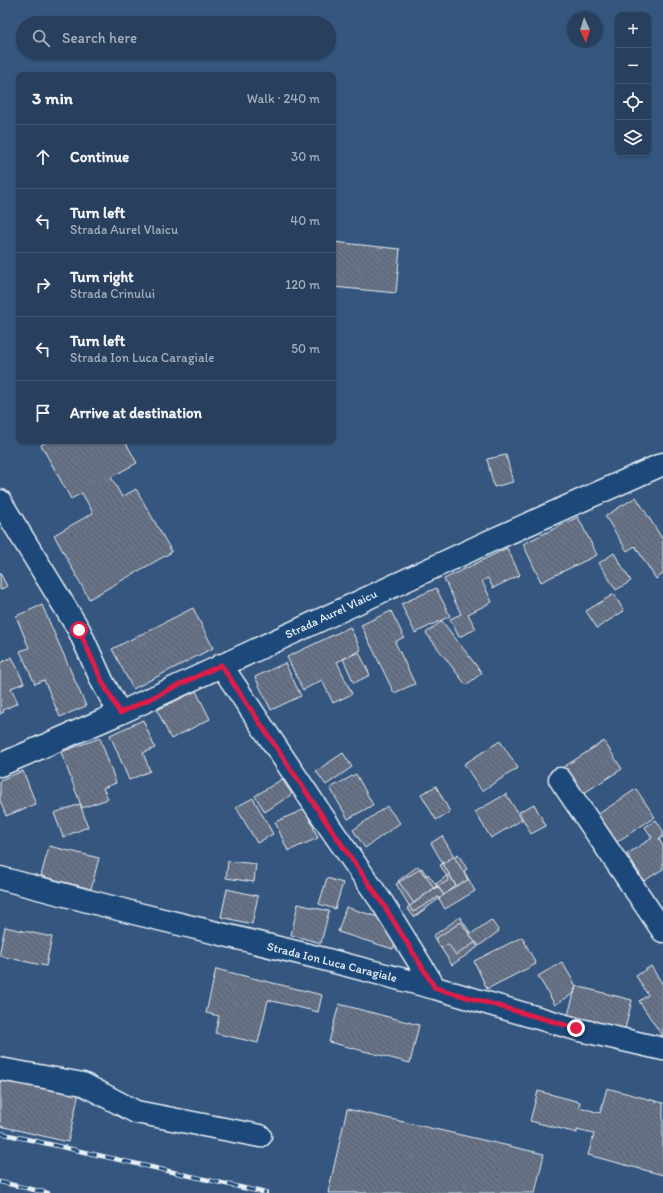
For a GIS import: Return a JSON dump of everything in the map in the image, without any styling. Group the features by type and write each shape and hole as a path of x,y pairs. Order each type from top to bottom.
{"street":[{"name":"Strada Aurel Vlaicu","path":"0,765 120,713 488,542 663,464"},
{"path":"0,501 79,630 103,683 120,713"},
{"path":"221,665 383,904 435,988"},
{"path":"560,778 663,931"},
{"name":"Strada Ion Luca Caragiale","path":"0,878 134,913 316,957 435,988 576,1028 663,1049"},
{"path":"0,1069 83,1084 136,1112 260,1136"}],"building":[{"path":"336,242 400,249 396,293 336,287"},
{"path":"127,444 137,463 111,477 122,497 136,489 172,552 89,599 54,535 93,513 82,493 71,499 41,445"},
{"path":"506,455 513,482 494,487 487,459"},
{"path":"636,497 663,540 663,574 656,579 635,546 627,551 605,516"},
{"path":"578,517 597,555 541,582 523,544"},
{"path":"507,548 520,575 493,588 488,578 482,581 492,602 468,614 476,629 459,637 450,619 461,614 444,579"},
{"path":"614,553 631,581 616,590 599,563"},
{"path":"0,573 7,586 0,590"},
{"path":"436,588 450,616 415,633 401,604"},
{"path":"614,594 624,611 597,628 586,611"},
{"path":"42,605 86,706 60,717 44,680 35,684 20,651 29,648 16,616"},
{"path":"193,608 213,648 133,689 112,649"},
{"path":"391,611 404,637 395,642 415,684 394,693 361,625"},
{"path":"442,621 482,673 466,685 426,633"},
{"path":"350,627 361,650 337,662 352,694 333,703 322,680 303,690 287,657"},
{"path":"359,652 370,675 354,683 343,659"},
{"path":"12,657 24,683 11,688 18,703 3,710 4,712 0,714 0,663"},
{"path":"285,663 301,696 271,710 255,677"},
{"path":"196,691 210,719 171,739 157,710"},
{"path":"143,720 155,748 143,753 150,771 129,780 110,735"},
{"path":"100,738 116,783 103,788 108,799 82,808 61,752"},
{"path":"500,741 518,768 482,791 464,764"},
{"path":"604,741 622,769 579,796 562,768"},
{"path":"343,753 352,767 326,785 316,771"},
{"path":"23,771 36,804 6,816 0,801 0,780"},
{"path":"356,774 373,805 348,819 330,788"},
{"path":"282,779 292,794 265,812 255,796"},
{"path":"436,786 450,812 436,820 421,794"},
{"path":"636,789 655,817 615,843 597,815"},
{"path":"506,794 522,820 491,838 475,812"},
{"path":"253,798 273,834 257,843 236,807"},
{"path":"80,804 88,827 63,837 54,813"},
{"path":"534,804 546,826 531,834 519,812"},
{"path":"387,806 400,823 365,848 353,830"},
{"path":"305,809 318,838 288,851 275,822"},
{"path":"656,820 663,831 663,837 659,839 663,846 663,869 644,881 627,854 652,838 645,827"},
{"path":"442,836 468,880 456,886 431,843"},
{"path":"49,846 99,858 91,889 41,876"},
{"path":"458,854 467,869 464,871 475,891 445,909 438,897 413,912 396,884 422,868 434,889 449,880 440,865"},
{"path":"228,861 256,864 254,882 226,878"},
{"path":"418,866 425,876 428,874 437,886 414,903 398,881"},
{"path":"449,874 456,886 444,895 436,884"},
{"path":"327,878 343,883 335,909 319,904"},
{"path":"437,886 444,895 414,917 407,908"},
{"path":"227,889 258,896 252,924 221,917"},
{"path":"298,904 329,911 321,943 291,935"},
{"path":"346,907 391,921 398,932 393,949 338,932"},
{"path":"460,917 471,934 491,920 499,931 479,946 476,942 456,955 448,944 441,948 433,936"},
{"path":"461,922 478,947 452,965 435,939"},
{"path":"5,927 52,937 46,966 0,956"},
{"path":"522,937 536,964 487,989 474,961"},
{"path":"562,962 576,986 574,993 555,1005 538,976"},
{"path":"651,966 663,985 663,1037 639,1001 648,995 636,976"},
{"path":"216,969 322,995 318,1012 268,1000 258,1043 215,1033 219,1016 206,1013"},
{"path":"576,986 632,1000 625,1029 568,1015"},
{"path":"339,1004 419,1025 410,1063 329,1042"},
{"path":"0,1075 79,1093 68,1142 0,1126"},
{"path":"607,1088 663,1103 663,1175 588,1155 594,1134 577,1130 577,1133 530,1121 538,1091 580,1102 579,1107 600,1113"},
{"path":"347,1109 544,1154 535,1193 328,1193"}],"railway":[{"path":"0,1133 266,1193"},
{"path":"0,1182 48,1193"}],"route":[{"path":"79,630 103,683 120,713 221,665 383,904 435,988 576,1028"}]}
